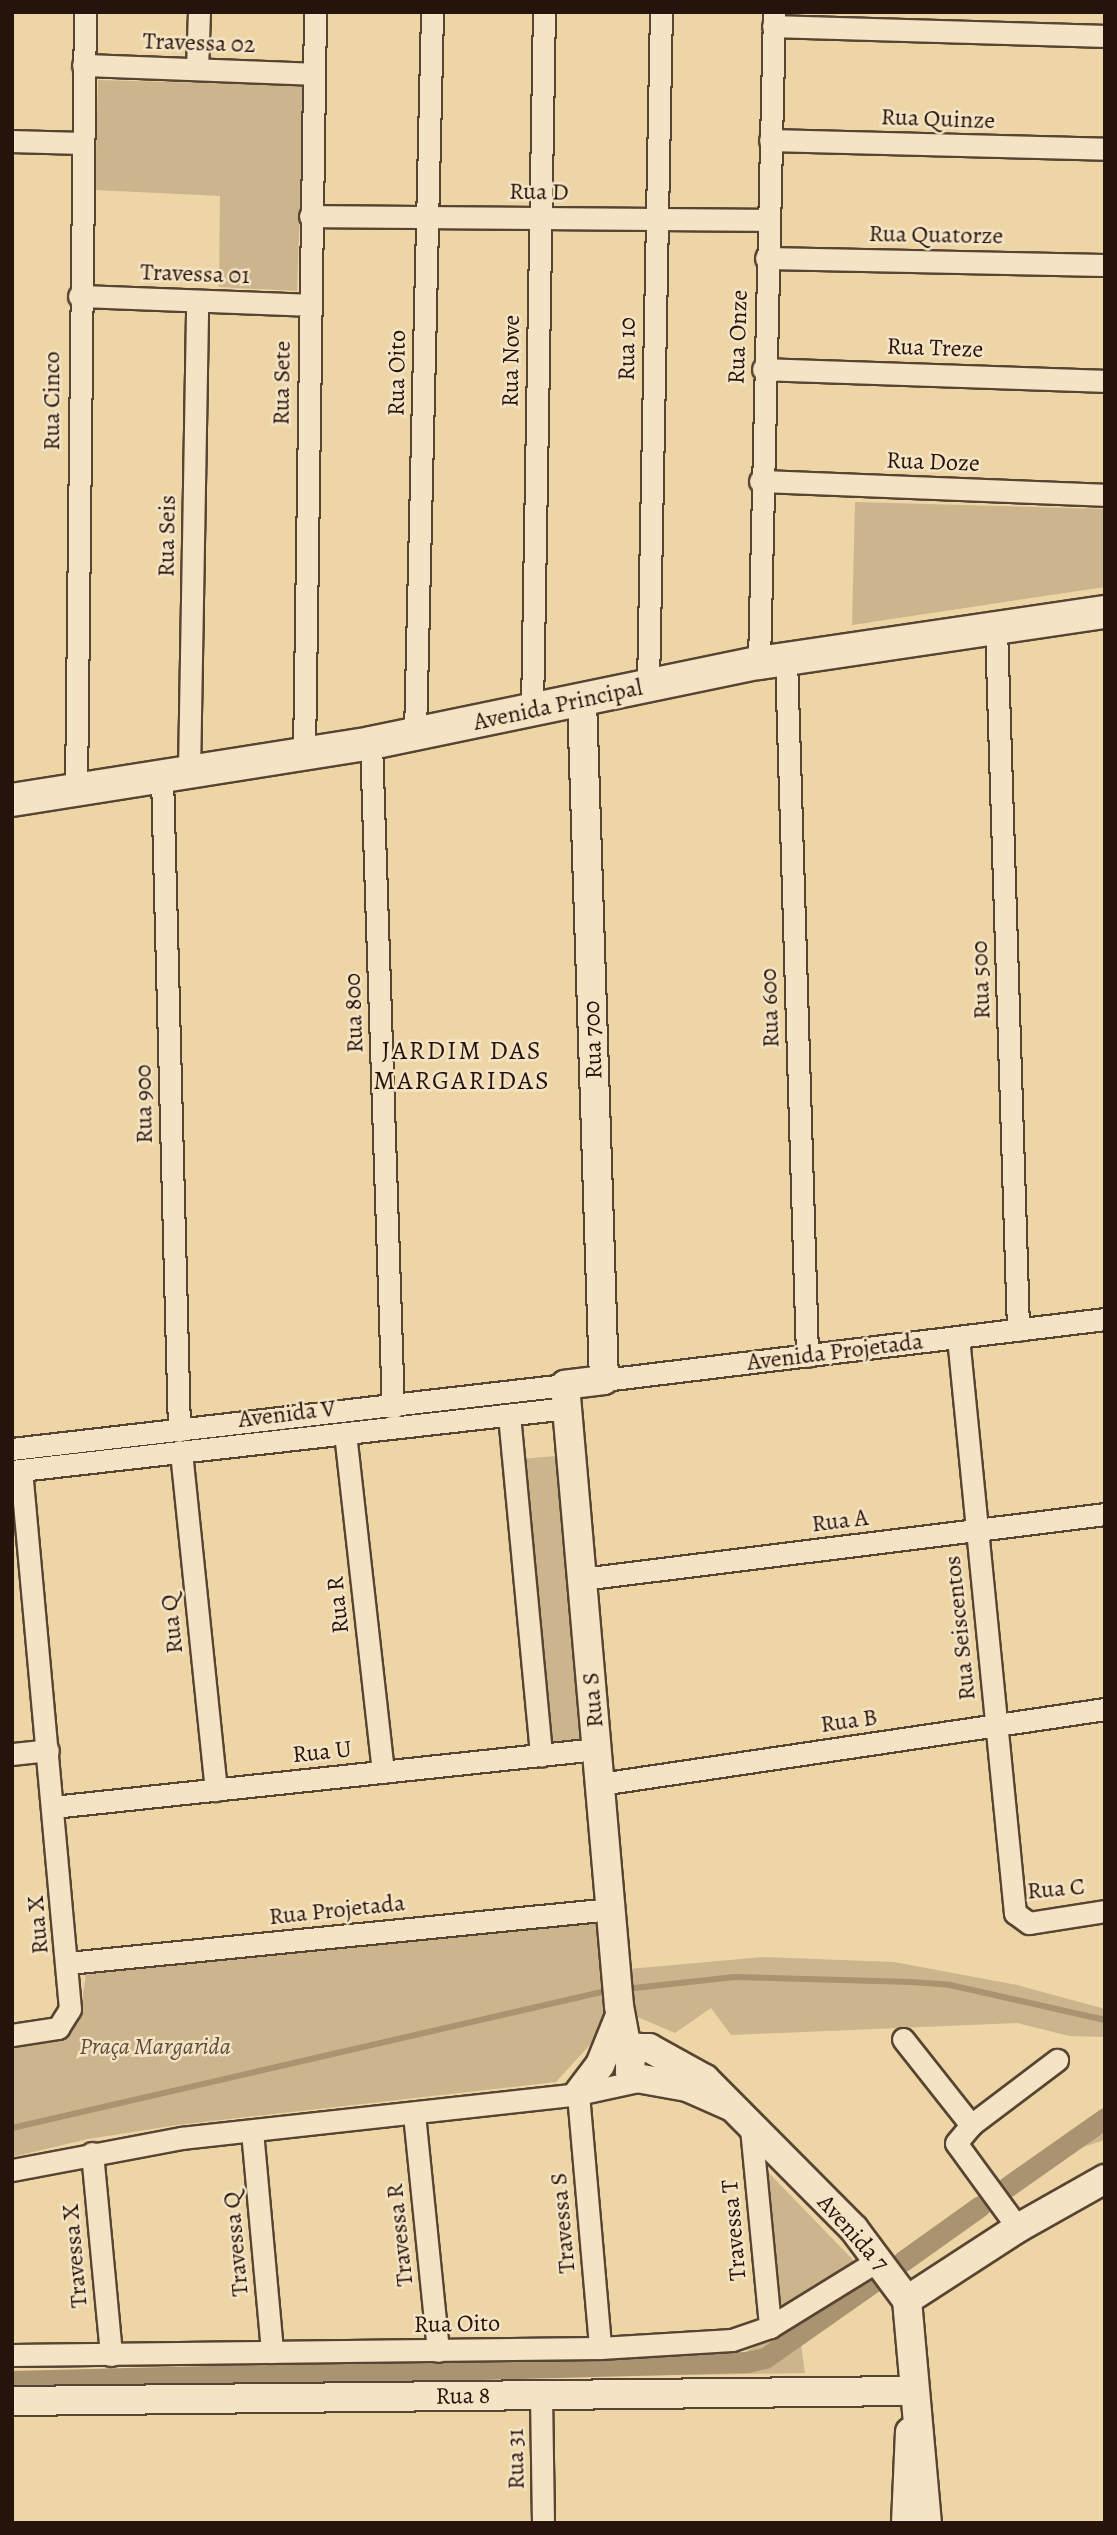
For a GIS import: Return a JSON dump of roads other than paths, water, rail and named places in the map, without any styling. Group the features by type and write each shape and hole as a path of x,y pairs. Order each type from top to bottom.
{"main road":[{"name":"Avenida Principal","path":"12,800 371,743 772,661 1105,612"}],"street":[{"name":"Rua Cinco","path":"76,790 79,296 85,12"},
{"path":"197,69 199,12"},
{"name":"Rua Sete","path":"304,754 315,12"},
{"name":"Rua Oito","path":"415,734 432,12"},
{"name":"Rua Nove","path":"532,710 544,12"},
{"name":"Rua 10","path":"648,686 661,12"},
{"path":"773,19 1105,36"},
{"name":"Rua Onze","path":"772,661 760,481 773,19"},
{"name":"Travessa 02","path":"83,65 314,74"},
{"name":"Rua Quinze","path":"770,140 1105,149"},
{"path":"12,141 81,143"},
{"name":"Rua D","path":"310,216 767,220"},
{"name":"Rua Quatorze","path":"766,258 1105,265"},
{"name":"Travessa 01","path":"79,296 309,305"},
{"name":"Rua Seis","path":"176,774 197,301"},
{"name":"Rua Treze","path":"763,369 1105,381"},
{"name":"Rua Doze","path":"760,481 1105,495"},
{"name":"Rua 500","path":"996,628 1018,1330"},
{"name":"Rua 600","path":"772,661 807,1356"},
{"name":"Rua 700","path":"582,700 604,1380"},
{"name":"Rua 800","path":"371,743 393,1408"},
{"name":"Rua 900","path":"176,774 180,1442"},
{"name":"Avenida Projetada","path":"566,1396 604,1380 1105,1319"},
{"name":"Rua Seiscentos","path":"958,1337 1015,1913"},
{"name":"Avenida V","path":"17,1471 393,1408 566,1396"},
{"name":"Avenida V","path":"12,1450 345,1433 509,1415 566,1396"},
{"name":"Rua S","path":"566,1396 619,2011"},
{"path":"509,1415 541,1755"},
{"name":"Rua R","path":"345,1433 383,1772"},
{"name":"Rua Q","path":"180,1442 216,1790"},
{"name":"Rua X","path":"12,2035 51,2031 65,2022 70,2009 48,1750 17,1471"},
{"name":"Rua A","path":"582,1579 1105,1514"},
{"name":"Rua B","path":"600,1784 1105,1709"},
{"name":"Rua U","path":"53,1807 597,1749"},
{"path":"12,1754 48,1750"},
{"name":"Rua Projetada","path":"68,1963 611,1909"},
{"name":"Rua C","path":"1015,1913 1029,1923 1105,1911"},
{"path":"12,2170 92,2153 252,2130 578,2094 642,2064 619,2011"},
{"path":"578,2094 608,2049 619,2011"},
{"path":"903,2039 971,2125"},
{"path":"1018,2228 957,2149 958,2136 1057,2060"},
{"name":"Avenida 7","path":"642,2064 698,2073 880,2259 906,2300 914,2391 926,2476 927,2523"},
{"name":"Travessa S","path":"578,2094 600,2348"},
{"name":"Travessa R","path":"414,2114 438,2351"},
{"name":"Travessa T","path":"751,2128 770,2327"},
{"name":"Travessa Q","path":"252,2130 272,2352"},
{"name":"Travessa X","path":"92,2153 111,2355"},
{"path":"906,2300 1018,2228 1105,2179"},
{"name":"Rua Oito","path":"12,2355 600,2348 732,2340 770,2327 880,2259"},
{"name":"Avenida 7","path":"906,2523 905,2478 914,2391"},
{"name":"Rua 8","path":"12,2401 914,2391"},
{"name":"Rua 31","path":"541,2395 543,2523"}],"waterway":[{"path":"625,1989 734,1977 911,1982 950,1985 1105,2020"},
{"path":"12,2128 610,1990"},
{"path":"1007,2187 1105,2118"},
{"path":"903,2261 980,2206"},
{"path":"12,2381 747,2362 765,2358 873,2282"}],"district":[{"name":"JARDIM DAS MARGARIDAS","path":"462,1066"}],"park label":[{"name":"Praça Margarida","path":"155,2047"}]}
